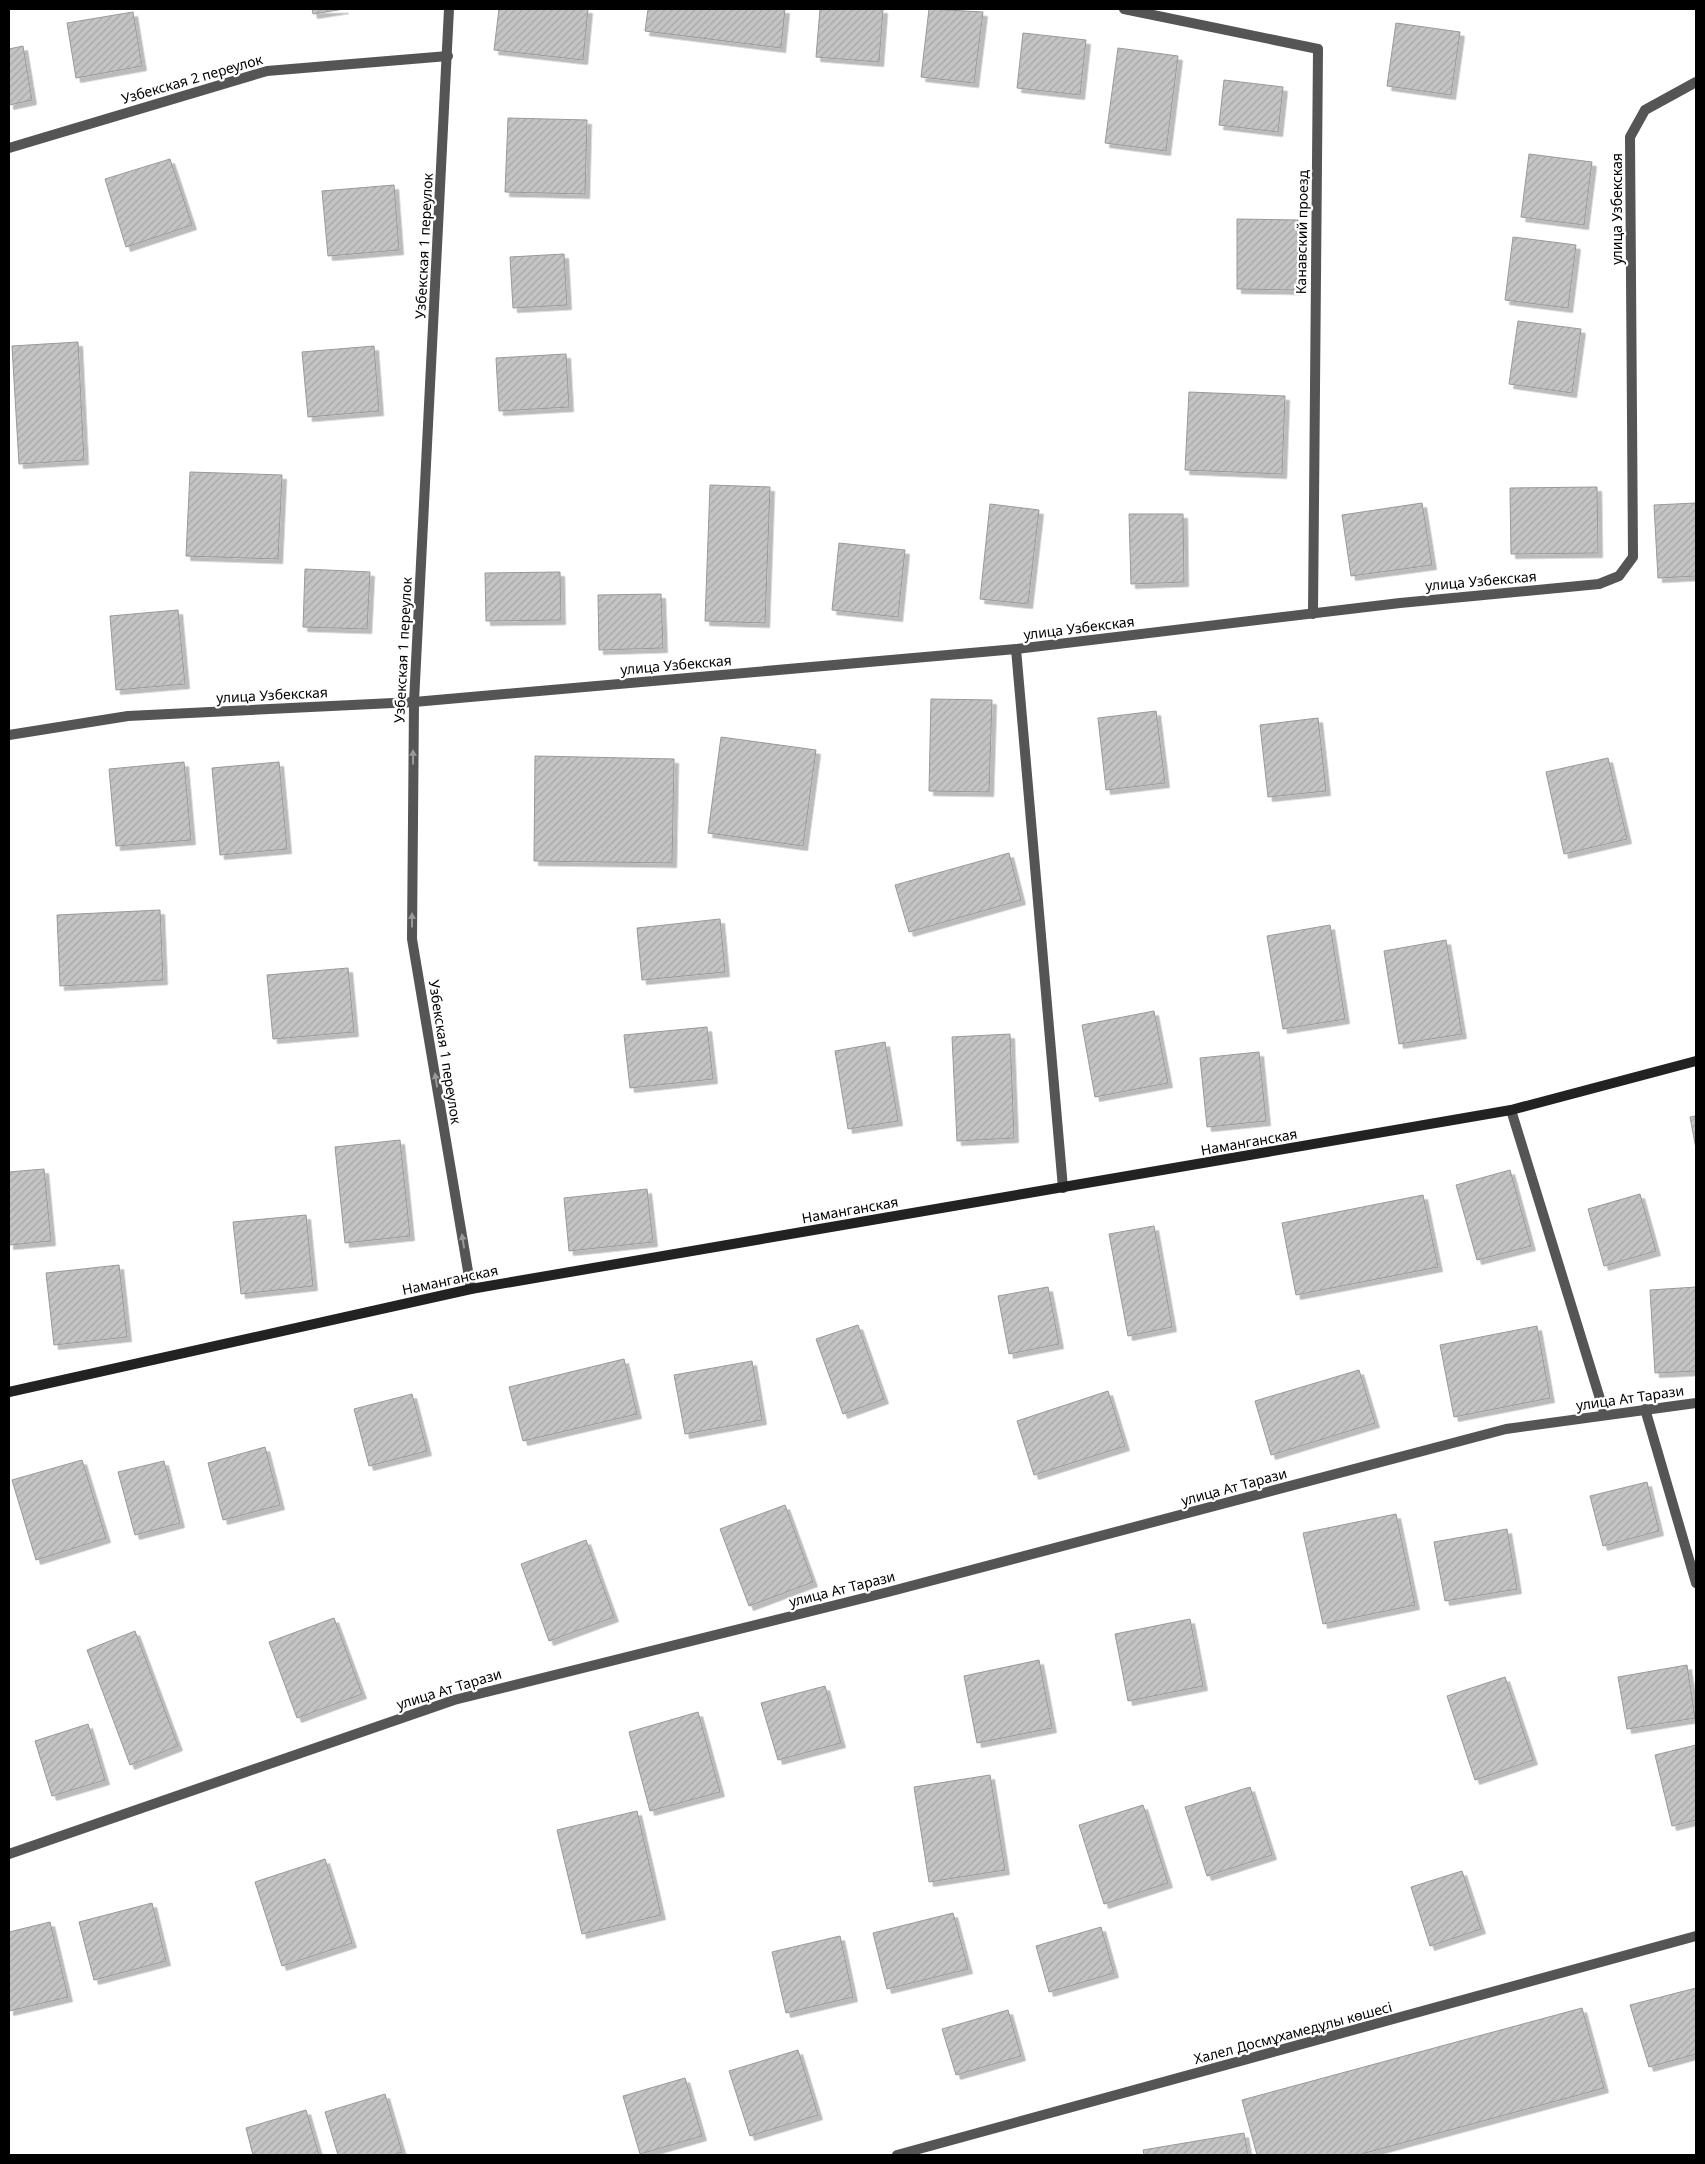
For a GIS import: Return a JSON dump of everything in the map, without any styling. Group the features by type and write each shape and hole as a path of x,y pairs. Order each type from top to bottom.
{"street":[{"name":"Узбекская 1 переулок","path":"449,9 414,702 412,939 470,1289"},
{"name":"Канавский проезд","path":"1124,9 1318,49 1312,614"},
{"name":"Узбекская 2 переулок","path":"9,148 267,71 448,56"},
{"name":"улица Узбекская","path":"9,735 128,716 414,702 1016,649 1409,602 1599,584 1619,576 1633,557 1630,137 1645,110 1696,82"},
{"path":"1016,649 1063,1188"},
{"name":"Наманганская","path":"9,1392 470,1289 1511,1110 1696,1061"},
{"path":"1511,1110 1605,1415"},
{"name":"улица Ат Тарази","path":"9,1854 454,1700 878,1595 1506,1429 1696,1403"},
{"path":"1645,1409 1696,1583"},
{"name":"Халел Досмұхамедұлы көшесі","path":"897,2155 1696,1936"}],"building":[{"path":"312,9 344,9 313,14"},
{"path":"499,9 588,9 583,60 494,50"},
{"path":"648,9 785,9 781,48 645,31"},
{"path":"820,9 883,9 879,62 816,57"},
{"path":"929,9 983,12 974,83 921,77"},
{"path":"133,12 142,66 76,78 67,23"},
{"path":"1396,23 1460,32 1451,95 1387,86"},
{"path":"1023,33 1086,40 1080,95 1017,88"},
{"path":"23,46 32,100 9,105 9,49"},
{"path":"1118,48 1178,56 1166,151 1105,143"},
{"path":"1224,80 1283,87 1278,132 1219,125"},
{"path":"508,118 587,120 585,194 505,192"},
{"path":"1529,154 1592,162 1584,225 1521,217"},
{"path":"170,159 192,225 126,247 105,179"},
{"path":"394,185 399,250 328,256 322,191"},
{"path":"1237,219 1298,220 1297,290 1237,289"},
{"path":"1513,237 1576,245 1568,308 1505,300"},
{"path":"564,254 567,305 513,308 510,257"},
{"path":"1518,321 1581,329 1572,393 1509,384"},
{"path":"78,342 84,460 19,464 12,346"},
{"path":"374,346 379,411 308,417 302,352"},
{"path":"566,354 569,407 499,411 496,358"},
{"path":"1189,392 1285,396 1282,474 1185,470"},
{"path":"190,472 282,475 278,559 186,556"},
{"path":"710,485 770,487 765,623 705,621"},
{"path":"1597,487 1598,553 1511,554 1510,488"},
{"path":"1422,503 1432,565 1351,576 1342,515"},
{"path":"1696,503 1696,576 1658,578 1654,505"},
{"path":"990,504 1039,510 1028,604 980,599"},
{"path":"1129,514 1183,514 1184,582 1131,584"},
{"path":"839,543 905,550 898,617 832,610"},
{"path":"305,569 370,572 367,629 303,627"},
{"path":"560,572 561,620 486,621 485,573"},
{"path":"661,594 663,648 599,650 598,595"},
{"path":"178,610 185,684 116,690 110,616"},
{"path":"931,699 992,700 989,792 929,791"},
{"path":"1156,711 1165,783 1106,790 1098,718"},
{"path":"1318,718 1326,791 1268,797 1260,725"},
{"path":"721,737 816,750 803,846 708,833"},
{"path":"535,756 674,759 672,863 534,861"},
{"path":"1608,758 1627,839 1564,854 1546,772"},
{"path":"184,762 191,840 116,846 109,769"},
{"path":"279,762 287,849 220,855 212,768"},
{"path":"1009,853 1021,900 909,932 895,885"},
{"path":"160,910 163,980 60,986 57,915"},
{"path":"720,919 725,972 642,980 637,928"},
{"path":"1330,925 1345,1019 1283,1029 1267,936"},
{"path":"1446,940 1462,1034 1399,1044 1384,951"},
{"path":"348,968 354,1032 273,1039 267,975"},
{"path":"1154,1011 1168,1083 1095,1097 1082,1025"},
{"path":"707,1027 713,1079 630,1088 624,1035"},
{"path":"1010,1034 1014,1138 957,1141 952,1037"},
{"path":"885,1042 898,1121 848,1129 835,1051"},
{"path":"1259,1052 1266,1121 1207,1127 1200,1058"},
{"path":"1696,1116 1696,1149 1690,1117"},
{"path":"400,1140 410,1236 345,1243 335,1147"},
{"path":"44,1169 51,1241 9,1245 9,1172"},
{"path":"1510,1170 1531,1246 1477,1260 1456,1185"},
{"path":"647,1189 653,1242 569,1251 564,1198"},
{"path":"1640,1194 1656,1251 1604,1266 1588,1209"},
{"path":"1423,1195 1438,1267 1296,1295 1282,1223"},
{"path":"306,1215 313,1286 241,1294 233,1222"},
{"path":"1154,1226 1172,1327 1128,1336 1109,1234"},
{"path":"119,1265 127,1337 54,1345 46,1273"},
{"path":"1048,1287 1059,1344 1009,1354 998,1296"},
{"path":"1696,1287 1696,1371 1655,1373 1650,1290"},
{"path":"858,1325 884,1399 843,1414 816,1339"},
{"path":"1537,1326 1550,1398 1454,1417 1440,1345"},
{"path":"624,1359 637,1414 523,1441 509,1387"},
{"path":"752,1361 762,1420 685,1434 674,1375"},
{"path":"1359,1370 1375,1423 1271,1455 1255,1401"},
{"path":"1108,1391 1125,1446 1034,1475 1017,1421"},
{"path":"412,1394 427,1451 369,1466 354,1409"},
{"path":"265,1447 280,1505 223,1520 208,1463"},
{"path":"82,1460 106,1538 36,1560 12,1480"},
{"path":"164,1461 180,1523 135,1535 118,1472"},
{"path":"1647,1482 1659,1531 1603,1546 1590,1496"},
{"path":"785,1505 813,1582 749,1606 720,1529"},
{"path":"1396,1514 1415,1605 1323,1624 1303,1533"},
{"path":"1507,1529 1517,1589 1445,1601 1434,1542"},
{"path":"586,1540 614,1617 549,1641 521,1564"},
{"path":"334,1618 362,1694 297,1718 269,1642"},
{"path":"1190,1619 1203,1686 1128,1701 1115,1634"},
{"path":"135,1631 178,1746 130,1765 87,1650"},
{"path":"1039,1660 1052,1728 977,1743 964,1676"},
{"path":"1687,1665 1695,1718 1627,1729 1618,1677"},
{"path":"1505,1677 1533,1760 1475,1780 1447,1696"},
{"path":"825,1686 841,1743 778,1760 761,1703"},
{"path":"698,1712 720,1792 650,1811 629,1732"},
{"path":"88,1724 105,1780 52,1796 35,1741"},
{"path":"1696,1745 1696,1820 1672,1826 1655,1755"},
{"path":"990,1775 1005,1870 929,1882 914,1787"},
{"path":"1250,1787 1272,1855 1207,1876 1185,1807"},
{"path":"1143,1805 1168,1883 1104,1904 1079,1825"},
{"path":"637,1811 661,1915 582,1934 557,1830"},
{"path":"325,1859 352,1943 282,1966 255,1882"},
{"path":"1462,1871 1481,1929 1430,1946 1411,1887"},
{"path":"152,1903 166,1961 94,1980 79,1922"},
{"path":"953,1913 968,1969 887,1989 873,1933"},
{"path":"50,1922 68,1997 9,2011 9,1932"},
{"path":"1101,1927 1114,1973 1049,1992 1036,1946"},
{"path":"840,1936 853,1997 786,2013 772,1952"},
{"path":"1696,1988 1696,2054 1649,2067 1630,2005"},
{"path":"1582,2008 1604,2088 1358,2155 1257,2155 1242,2100"},
{"path":"1008,2010 1021,2056 956,2075 942,2029"},
{"path":"798,2050 818,2115 750,2136 729,2071"},
{"path":"685,2078 702,2136 640,2154 623,2096"},
{"path":"385,2094 402,2152 393,2155 338,2155 325,2112"},
{"path":"306,2110 319,2155 253,2155 246,2128"},
{"path":"1244,2133 1248,2155 1144,2155 1143,2150"}]}
